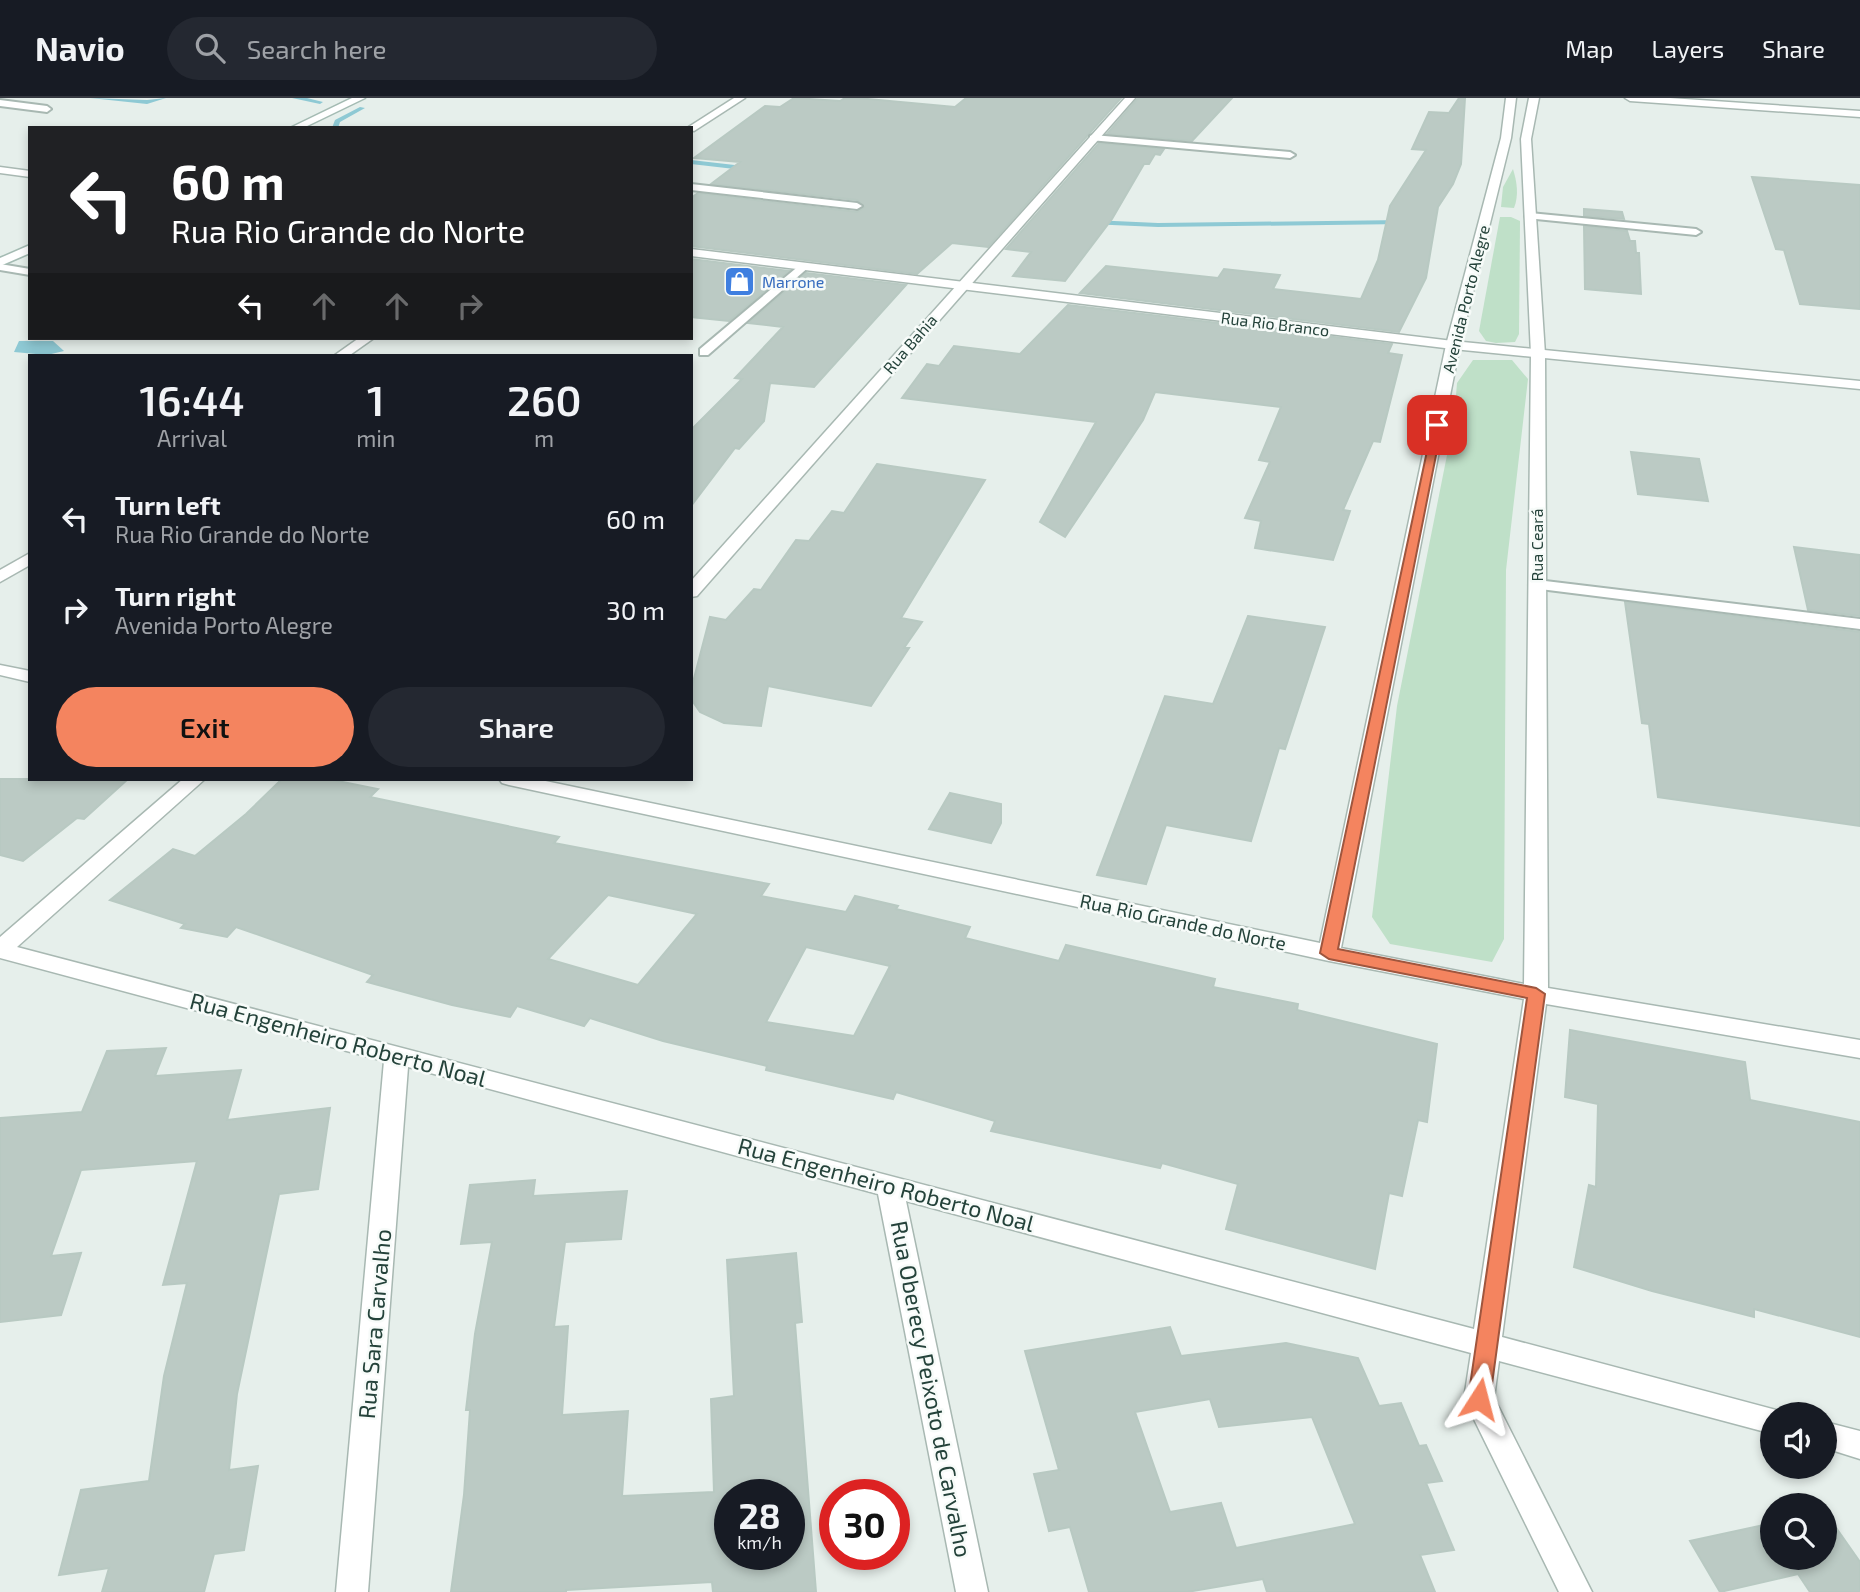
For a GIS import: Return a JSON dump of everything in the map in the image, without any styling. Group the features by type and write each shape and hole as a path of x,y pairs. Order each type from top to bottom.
{"street":[{"path":"299,126 360,98"},
{"path":"693,128 740,98"},
{"name":"Rua Bahia","path":"693,590 1130,98"},
{"name":"Avenida Porto Alegre","path":"1329,953 1453,345 1506,138 1511,98"},
{"name":"Rua Ceará","path":"1534,98 1526,139 1538,354 1536,994 1479,1399 1576,1592"},
{"path":"1630,98 1860,114"},
{"path":"1506,138 1526,139"},
{"path":"0,170 28,174"},
{"path":"0,262 28,249"},
{"name":"Rua Rio Branco","path":"693,252 1453,345 1860,386"},
{"path":"343,354 365,340"},
{"path":"0,578 28,559"},
{"path":"0,670 28,677"},
{"path":"0,950 193,781"},
{"name":"Rua Rio Grande do Norte","path":"525,781 1329,953 1536,994 1860,1048"},
{"name":"Rua Engenheiro Roberto Noal","path":"0,950 1760,1419"},
{"name":"Rua Sara Carvalho","path":"352,1592 397,1055"},
{"name":"Rua Oberecy Peixoto de Carvalho","path":"890,1186 972,1592"},
{"path":"1837,1439 1860,1445"}],"lane":[{"path":"0,103 47,109"},
{"path":"1093,138 1290,155"},
{"path":"693,187 857,206"},
{"path":"1530,216 1696,232"},
{"path":"704,352 806,266"},
{"path":"0,267 28,272"},
{"path":"1537,585 1860,624"}],"green space":[{"path":"1513,169 1517,188 1516,203 1514,208 1501,207 1503,187"},
{"path":"1500,217 1511,217 1520,221 1519,334 1515,342 1496,343 1486,341 1479,331"},
{"path":"1473,360 1512,360 1528,379 1506,570 1504,939 1492,962 1390,944 1372,917 1397,706 1454,420 1457,383"}],"water":[{"path":"19,341 53,341 64,351 51,354 14,352"}],"building":[{"path":"794,98 840,101 857,98 955,107 966,98 1121,98 988,247 952,243 917,274 693,246 693,197 698,193 857,212 864,207 857,200 711,184 740,162 694,158 765,106 780,107"},
{"path":"1138,98 1232,98 1192,141 1107,134"},
{"path":"1459,98 1465,98 1461,164 1453,184 1438,207 1426,278 1399,332 1080,293 1106,266 1218,278 1224,269 1280,275 1273,289 1361,299 1378,260 1390,206 1426,150 1412,149 1429,112 1449,113"},
{"path":"1099,143 1164,149 1160,155 1155,154 1149,164 1144,164 1112,219 1065,281 1013,276 1031,252 1006,249"},
{"path":"1752,177 1860,185 1860,309 1800,304 1784,250 1776,249"},
{"path":"1584,209 1622,212 1624,219 1584,216"},
{"path":"1584,226 1627,231 1630,241 1635,241 1636,253 1639,253 1641,294 1585,289"},
{"path":"693,259 789,271 729,321 693,317"},
{"path":"806,273 906,285 814,387 770,383 764,421 739,449 735,448 693,503 693,428 742,379 735,378 783,327 748,323"},
{"path":"1068,305 1392,344 1388,353 1402,355 1380,442 1373,441 1343,510 1350,511 1333,560 1255,548 1261,521 1245,518 1270,462 1259,460 1281,407 1155,392 1143,420 1065,537 1040,522 1096,422 902,398 927,364 939,366 954,346 1020,354"},
{"path":"1631,452 1699,459 1708,501 1638,494"},
{"path":"877,464 985,480 901,618 922,622 904,648 909,648 871,706 768,686 761,726 724,723 700,712 693,702 693,682 710,617 726,620 754,589 761,590 796,540 809,541 832,511 844,513"},
{"path":"1794,547 1860,555 1860,616 1808,610"},
{"path":"1625,602 1860,632 1860,826 1658,797 1649,724 1642,723"},
{"path":"1248,616 1325,627 1285,749 1279,748 1251,841 1166,825 1146,884 1097,875 1165,696 1213,704"},
{"path":"0,779 126,781 84,819 77,818 23,861 0,855"},
{"path":"280,781 338,781 378,789 370,797 559,837 554,843 769,884 761,896 846,912 855,896 970,927 965,938 1059,961 1066,945 1215,979 1213,987 1298,1004 1297,1010 1437,1044 1427,1122 1418,1120 1402,1196 1389,1193 1375,1269 1226,1229 1238,1184 1162,1163 1160,1168 991,1131 995,1121 896,1092 893,1099 766,1070 767,1066 663,1041 590,1018 584,1026 517,1006 510,1017 452,1005 367,982 373,975 236,927 227,937 181,928 185,924 110,900 173,849 195,856 246,814","holes":["608,895 697,914 638,985 548,959","806,947 890,966 854,1036 766,1022"]},
{"path":"950,793 1001,804 1001,823 991,843 929,829"},
{"path":"1570,1030 1745,1062 1750,1100 1860,1122 1860,1337 1754,1309 1754,1317 1652,1291 1574,1267 1589,1185 1596,1187 1598,1104 1565,1097"},
{"path":"166,1048 155,1076 241,1070 227,1120 330,1108 318,1189 279,1194 237,1394 229,1470 258,1466 244,1550 214,1554 204,1592 102,1592 109,1568 59,1575 81,1490 149,1481 164,1376 187,1283 163,1285 197,1161 81,1170 51,1256 81,1253 61,1315 0,1322 0,1118 82,1112 107,1051"},
{"path":"535,1180 533,1196 627,1191 621,1239 565,1242 554,1327 568,1326 562,1415 628,1411 622,1496 714,1492 711,1399 734,1396 727,1260 796,1253 802,1322 795,1323 816,1592 713,1592 712,1582 566,1592 451,1592 464,1495 470,1410 466,1410 475,1334 492,1242 461,1244 470,1185"},
{"path":"1170,1327 1181,1356 1286,1343 1358,1358 1379,1406 1401,1403 1419,1446 1426,1445 1442,1481 1426,1483 1454,1550 1420,1555 1435,1592 1267,1592 1263,1579 1187,1592 1089,1592 1070,1527 1049,1531 1034,1474 1059,1470 1025,1351","holes":["1210,1399 1219,1427 1312,1417 1355,1524 1236,1548 1221,1503 1170,1512 1135,1412"]},
{"path":"1760,1526 1760,1570 1837,1570 1837,1529 1860,1562 1860,1592 1810,1592 1798,1574 1720,1592 1690,1541"}],"waterway":[{"path":"93,98 147,102 163,98"},
{"path":"295,98 320,102"},
{"path":"336,126 337,121 362,108"},
{"path":"693,162 752,169"},
{"path":"1092,222 1158,225 1404,222"}],"place":[{"name":"Marrone","path":"739,282"}],"route":[{"path":"1437,425 1329,953 1536,994 1479,1399"}]}
